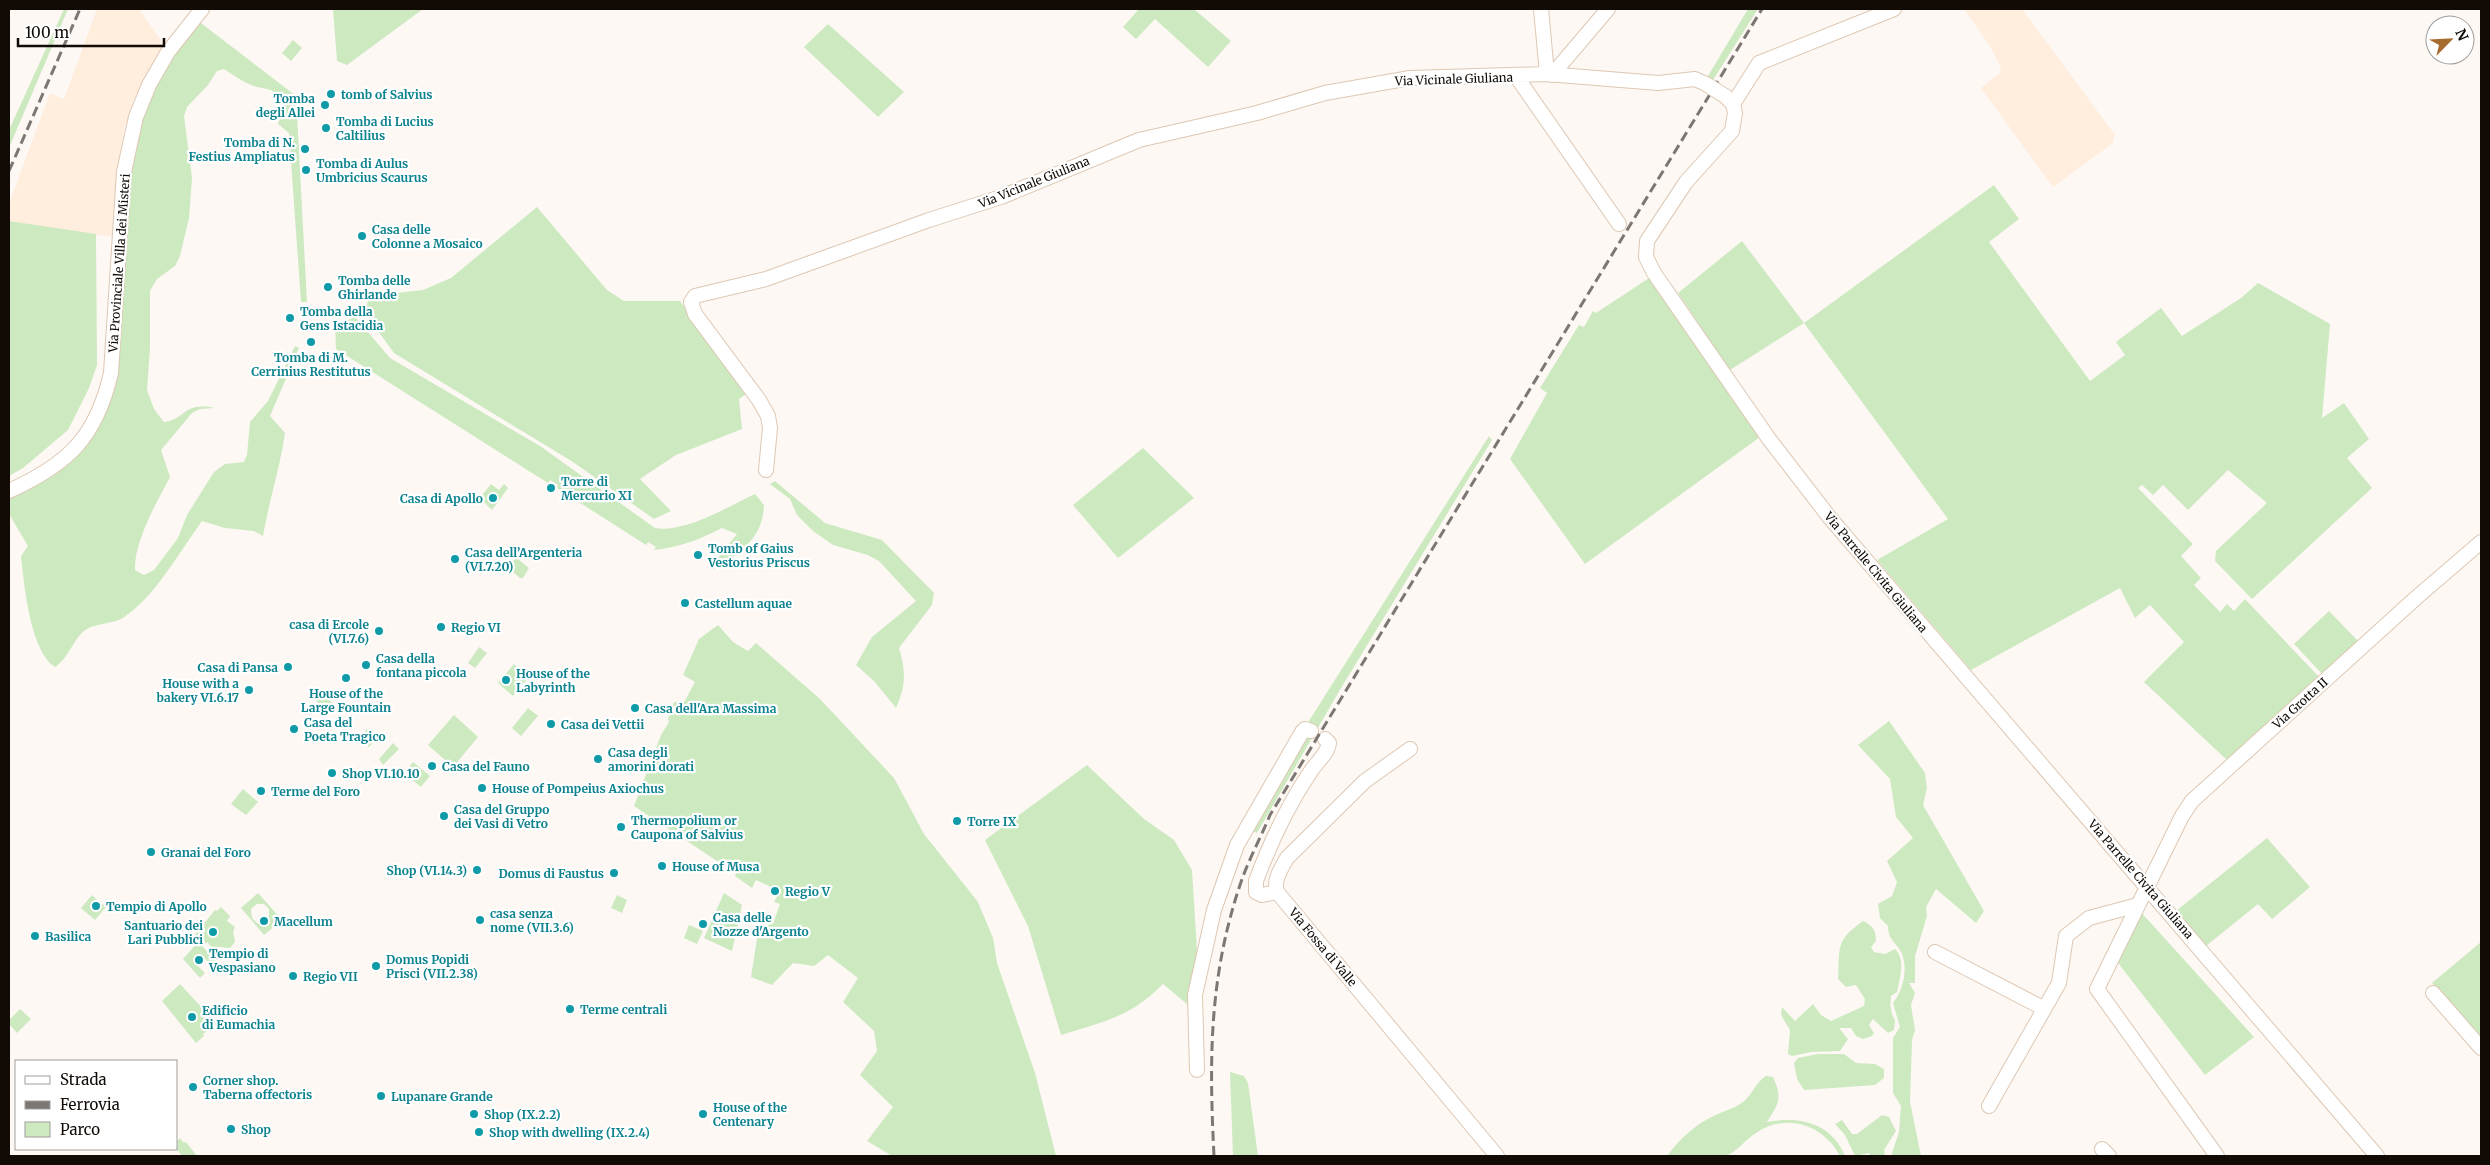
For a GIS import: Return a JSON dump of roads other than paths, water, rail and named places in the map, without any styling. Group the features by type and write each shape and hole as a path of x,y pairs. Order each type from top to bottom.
{"street":[{"name":"Via Provinciale Villa dei Misteri","path":"9,491 52,469 80,444 97,417 106,395 111,373 124,172 136,117 148,85 168,52 202,9"},
{"path":"1541,9 1550,75"},
{"path":"1550,75 1608,9"},
{"path":"1550,75 1658,84 1695,79 1706,84 1729,100 1759,63 1894,9"},
{"name":"Via Vicinale Giuliana","path":"766,470 770,428 768,416 759,400 696,314 691,302 695,296 766,279 929,220 1001,197 1104,152 1159,134 1257,113 1300,99 1410,78 1550,75"},
{"path":"1516,76 1619,224"},
{"name":"Via Parrelle Civita Giuliana","path":"1729,100 1734,122 1728,138 1686,182 1647,241 1645,249 1649,266 1799,479 1900,601 2377,1156"},
{"name":"Via Grotta II","path":"2217,1156 2097,989 2138,904 2192,801 2417,597 2481,542"},
{"path":"1197,1070 1195,995 1214,910 1237,845 1302,732 1306,729 1311,731"},
{"path":"1325,738 1329,743 1329,748 1310,772 1283,820 1256,881 1256,892 1262,895 1277,892 1275,887 1278,874 1287,858 1365,781 1410,749"},
{"name":"Via Fossa di Valle","path":"1277,892 1497,1156"},
{"path":"1989,1106 2043,1008 2059,983 2066,936 2089,918 2138,904"},
{"path":"1935,952 2043,1008"},
{"path":"2433,993 2481,1048"}],"railway":[{"path":"9,171 80,9"},
{"path":"1214,1156 1212,1051 1217,984 1230,917 1241,882 1270,815 1762,9"}],"place":[{"name":"tomb of Salvius","path":"331,94"},
{"name":"Tomba degli Allei","path":"325,105"},
{"name":"Tomba di Lucius Caltilius","path":"326,128"},
{"name":"Tomba di N. Festius Ampliatus","path":"305,149"},
{"name":"Tomba di Aulus Umbricius Scaurus","path":"306,170"},
{"name":"Casa delle Colonne a Mosaico","path":"362,236"},
{"name":"Tomba delle Ghirlande","path":"328,287"},
{"name":"Tomba della Gens Istacidia","path":"290,318"},
{"name":"Tomba di M. Cerrinius Restitutus","path":"311,342"},
{"name":"Torre di Mercurio XI","path":"551,488"},
{"name":"Casa di Apollo","path":"493,498"},
{"name":"Tomb of Gaius Vestorius Priscus","path":"698,555"},
{"name":"Casa dell’Argenteria (VI.7.20)","path":"455,559"},
{"name":"Castellum aquae","path":"685,603"},
{"name":"Regio VI","path":"441,627"},
{"name":"casa di Ercole (VI.7.6)","path":"379,631"},
{"name":"Casa della fontana piccola","path":"366,665"},
{"name":"Casa di Pansa","path":"288,667"},
{"name":"House of the Large Fountain","path":"346,678"},
{"name":"House of the Labyrinth","path":"506,680"},
{"name":"House with a bakery VI.6.17","path":"249,690"},
{"name":"Casa dell'Ara Massima","path":"635,708"},
{"name":"Casa dei Vettii","path":"551,724"},
{"name":"Casa del Poeta Tragico","path":"294,729"},
{"name":"Casa degli amorini dorati","path":"598,759"},
{"name":"Casa del Fauno","path":"432,766"},
{"name":"Shop VI.10.10","path":"332,773"},
{"name":"House of Pompeius Axiochus","path":"482,788"},
{"name":"Terme del Foro","path":"261,791"},
{"name":"Casa del Gruppo dei Vasi di Vetro","path":"444,816"},
{"name":"Torre IX","path":"957,821"},
{"name":"Thermopolium or Caupona of Salvius","path":"621,827"},
{"name":"Granai del Foro","path":"151,852"},
{"name":"House of Musa","path":"662,866"},
{"name":"Shop (VI.14.3)","path":"477,870"},
{"name":"Domus di Faustus","path":"614,873"},
{"name":"Regio V","path":"775,891"},
{"name":"Tempio di Apollo","path":"96,906"},
{"name":"casa senza nome (VII.3.6)","path":"480,920"},
{"name":"Macellum","path":"264,921"},
{"name":"Casa delle Nozze d'Argento","path":"703,924"},
{"name":"Santuario dei Lari Pubblici","path":"213,932"},
{"name":"Basilica","path":"35,936"},
{"name":"Tempio di Vespasiano","path":"199,960"},
{"name":"Domus Popidi Prisci (VII.2.38)","path":"376,966"},
{"name":"Regio VII","path":"293,976"},
{"name":"Terme centrali","path":"570,1009"},
{"name":"Edificio di Eumachia","path":"192,1017"},
{"name":"Corner shop. Taberna offectoris","path":"193,1087"},
{"name":"Lupanare Grande","path":"381,1096"},
{"name":"Shop (IX.2.2)","path":"474,1114"},
{"name":"House of the Centenary","path":"703,1114"},
{"name":"Shop","path":"231,1129"},
{"name":"Shop with dwelling (IX.2.4)","path":"479,1132"}]}
